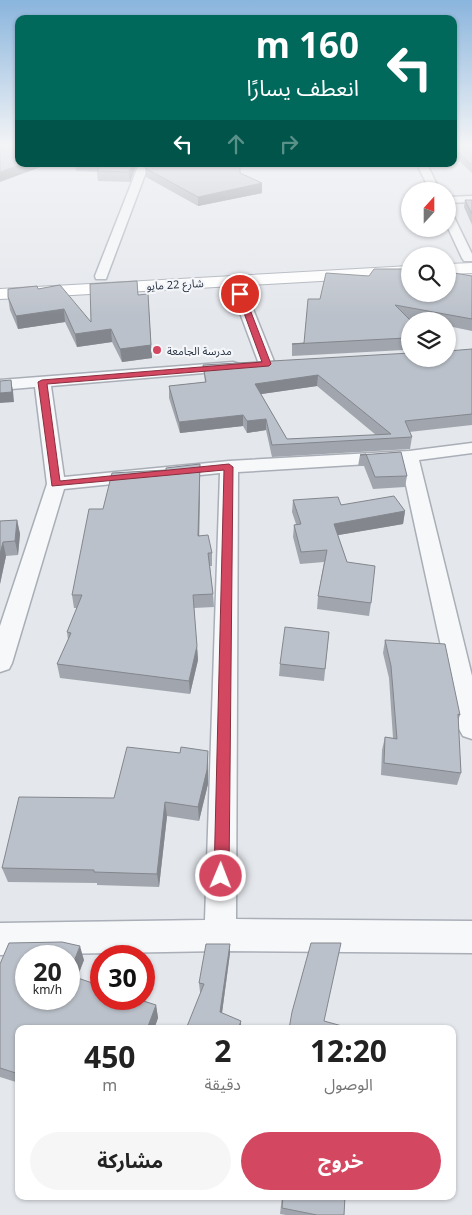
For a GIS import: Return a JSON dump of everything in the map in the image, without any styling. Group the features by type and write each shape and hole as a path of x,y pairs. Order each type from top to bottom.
{"main road":[{"path":"456,260 471,262"},
{"name":"شارع 22 مايو","path":"0,294 401,262"},
{"path":"456,267 471,262"},
{"name":"شارع 22 مايو","path":"0,282 101,276 401,271"}],"street":[{"path":"101,276 130,202"},
{"path":"456,233 471,262"},
{"path":"241,275 240,294 267,364"},
{"path":"0,385 286,363"},
{"path":"0,663 56,484 42,382"},
{"path":"56,484 229,467 409,456 472,448"},
{"path":"409,456 472,729"},
{"path":"220,935 229,467"},
{"path":"0,939 220,935 472,937"}],"building":[{"path":"466,202 472,202 472,214"},
{"path":"374,269 401,269 401,302 456,302 456,273 472,276 472,319 456,316 456,312 434,312 395,305 402,312 401,338 292,344 304,343 308,299 320,299 326,273 369,276"},
{"path":"137,281 138,295 148,294 151,345 120,349 111,329 75,334 64,309 16,316 8,297 8,289 37,286 38,289 60,285 91,322 90,284"},
{"path":"472,349 472,414 405,421 412,437 272,445 266,419 247,421 243,415 179,422 169,386 206,382 203,365 401,354 401,367 456,367 456,350","holes":["318,375 391,434 287,439 255,384"]},
{"path":"11,380 12,392 0,393 0,381"},
{"path":"401,452 407,476 375,477 366,455"},
{"path":"200,464 198,536 208,535 212,553 208,553 213,594 193,595 197,646 189,681 57,664 71,633 67,632 82,595 72,595 89,509 103,509 112,473 166,470 166,468"},
{"path":"394,496 405,511 334,524 347,562 375,566 371,603 318,596 327,550 301,552 294,525 301,524 293,500 338,497 341,505"},
{"path":"17,520 15,541 3,542 0,554 0,521"},
{"path":"285,627 329,632 325,669 280,664"},
{"path":"385,640 445,644 460,715 458,714 461,773 384,763 385,737 397,739 391,666"},
{"path":"127,747 180,753 181,747 208,751 207,770 198,807 165,802 157,874 94,872 94,870 2,868 19,797 114,798"},
{"path":"62,942 76,945 15,945 15,1010 80,1010 80,979 90,982 90,1010 154,1010 148,1025 15,1025 15,1073 0,1068 0,964 9,943"},
{"path":"311,943 341,943 324,1021 338,1025 290,1025"},
{"path":"206,944 230,944 220,1012 241,1021 240,1025 188,1025 204,984 199,983"},
{"path":"283,1200 345,1200 344,1215 317,1215 282,1208"}],"place":[{"name":"مدرسة الجامعة","path":"157,350"}],"route":[{"path":"221,876 229,467 56,484 42,382 267,364 240,294"}]}
